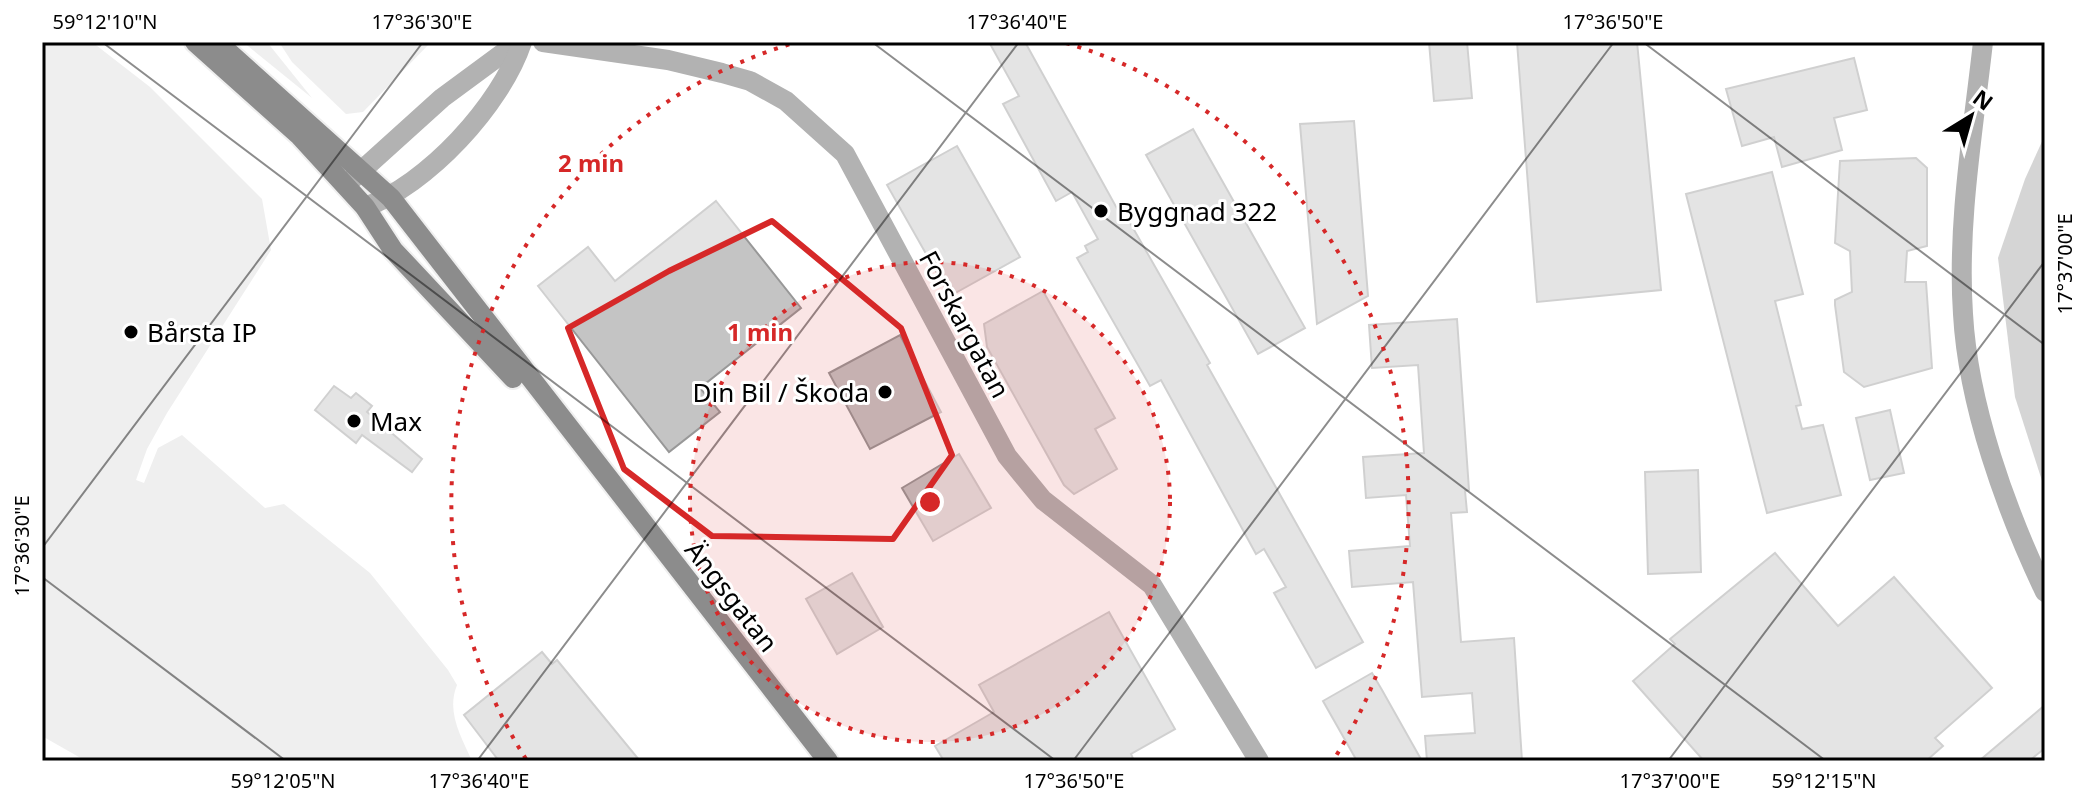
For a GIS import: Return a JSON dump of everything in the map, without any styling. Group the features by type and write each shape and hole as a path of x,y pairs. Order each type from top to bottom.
{"main road":[{"path":"195,42 299,135 353,178"},
{"path":"217,42 353,178"},
{"name":"Ängsgatan","path":"353,178 391,198 594,464 828,761"},
{"name":"Ängsgatan","path":"353,178 365,207 393,250 594,464"}],"street":[{"path":"353,178 442,98 520,42"},
{"path":"365,207 391,198 411,184 471,125 513,69 520,42"},
{"name":"Forskargatan","path":"543,42 668,60 750,81 786,101 845,154 1007,456 1043,500 1152,585 1259,761"},
{"path":"1983,42 1963,236 1963,316 1984,437 2024,548 2045,592"}],"highlighted area":[{"path":"772,221 901,328 952,455 893,539 712,536 624,469 568,328 669,271"}],"shaded area":[{"path":"42,42 92,42 150,87 262,199 271,250 167,413 147,449 136,480 144,483 158,448 182,435 265,508 284,504 370,573 457,685 454,714 472,761 86,761 42,736"},
{"path":"243,42 267,42 312,98"},
{"path":"279,42 431,42 363,112 346,114 292,62"},
{"path":"2045,135 2045,490 2015,397 1998,258 2025,179"}],"building":[{"path":"989,42 1025,42 1125,223 1129,221 1210,363 1207,365 1363,642 1316,668 1274,593 1286,587 1264,549 1256,554 1161,380 1150,386 1077,258 1088,252 1085,246 1098,239 1072,192 1056,201 1003,104 1019,96"},
{"path":"1429,42 1467,42 1472,98 1434,101"},
{"path":"1517,42 1637,42 1661,290 1537,302"},
{"path":"1854,58 1867,110 1834,118 1842,150 1782,167 1774,137 1742,146 1726,89"},
{"path":"1354,121 1368,296 1317,324 1300,124"},
{"path":"1193,129 1305,328 1258,354 1146,155"},
{"path":"957,146 1020,257 950,296 887,185"},
{"path":"1916,158 1927,168 1927,246 1907,251 1905,282 1926,282 1932,368 1864,387 1844,372 1835,305 1835,300 1852,292 1850,251 1835,243 1840,161"},
{"path":"1772,172 1803,294 1775,301 1801,405 1796,406 1802,429 1823,425 1841,495 1767,513 1686,194"},
{"path":"716,201 801,308 700,388 720,412 669,452 538,286 588,247 615,281"},
{"path":"1043,291 1115,418 1095,429 1117,469 1074,494 1064,485 987,347 984,324"},
{"path":"1457,319 1469,490 1465,491 1467,512 1451,513 1461,642 1514,638 1522,761 1427,761 1425,736 1475,733 1472,693 1422,697 1413,582 1352,587 1349,551 1410,546 1406,495 1366,498 1363,457 1424,453 1418,365 1372,368 1369,325"},
{"name":"Din Bil / Škoda","path":"900,335 941,412 870,449 829,373"},
{"name":"Max","path":"334,386 351,398 356,393 372,406 367,412 422,459 412,472 362,435 356,443 315,410"},
{"path":"1890,410 1904,473 1870,480 1856,418"},
{"path":"959,454 991,508 933,541 902,488"},
{"path":"1698,470 1701,572 1648,574 1645,472"},
{"path":"1775,553 1838,626 1894,577 1992,688 1935,738 1943,746 1926,761 1704,761 1633,681 1675,644 1670,639"},
{"path":"852,573 883,627 837,654 806,599"},
{"path":"1109,612 1175,729 1131,754 1134,761 944,761 935,746 994,712 979,685"},
{"path":"542,652 552,664 557,660 640,761 499,761 464,715"},
{"path":"1372,673 1422,761 1357,761 1323,701"},
{"path":"2045,705 2045,748 2029,761 1979,761"}],"place":[{"name":"Byggnad 322","path":"1101,211"},
{"name":"Bårsta IP","path":"131,332"},
{"name":"Din Bil / Škoda","path":"885,392"},
{"name":"Max","path":"354,421"}]}
